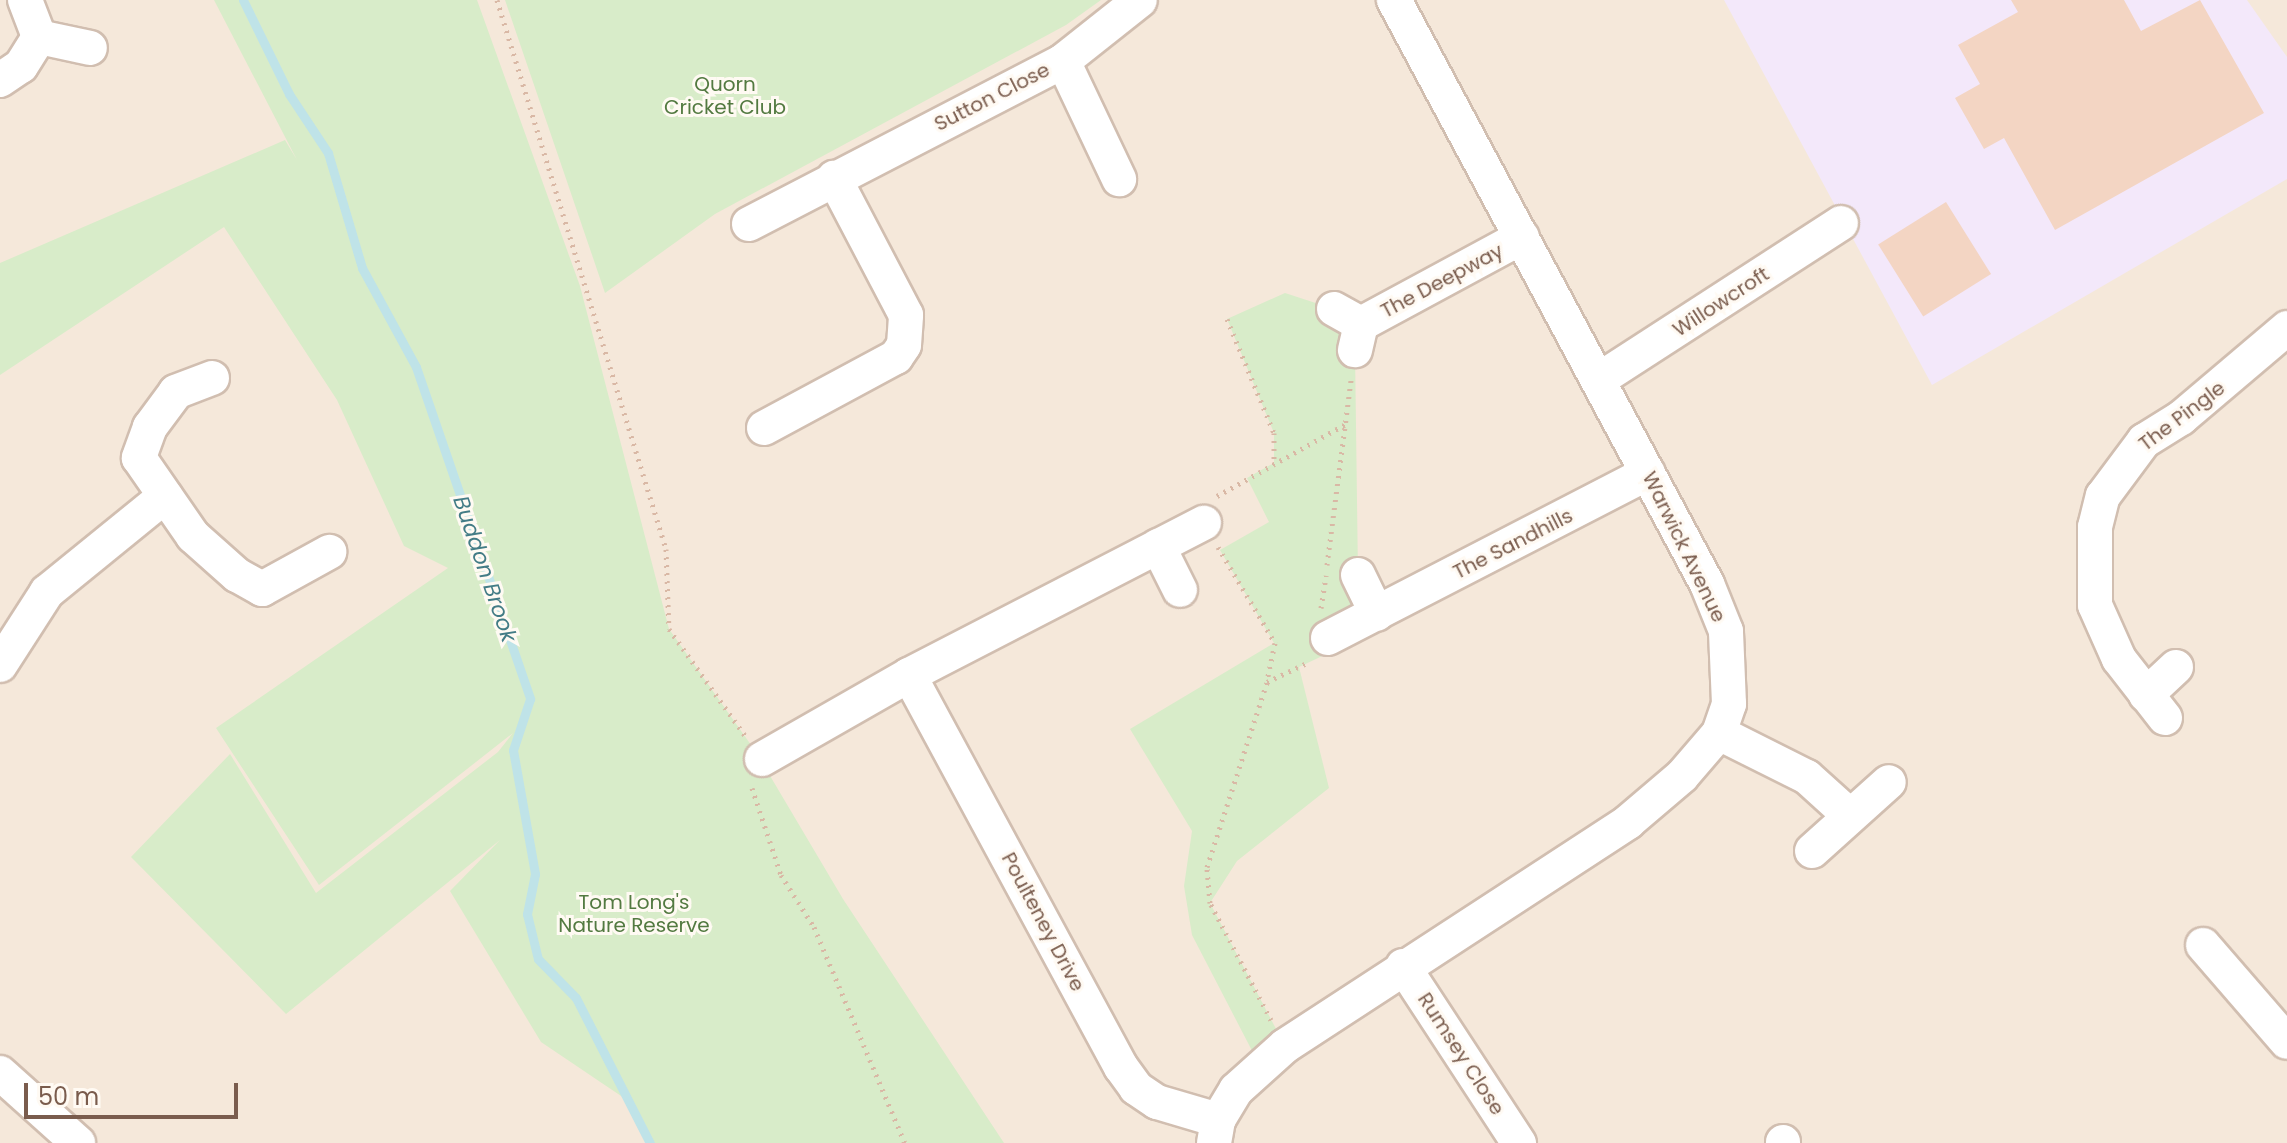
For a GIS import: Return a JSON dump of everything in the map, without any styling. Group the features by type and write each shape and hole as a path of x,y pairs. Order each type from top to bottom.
{"street":[{"path":"25,0 39,37"},
{"name":"Sutton Close","path":"749,224 1063,61 1140,0"},
{"name":"Warwick Avenue","path":"1216,1132 1236,1090 1285,1046 1403,966 1628,822 1682,776 1719,733 1730,682 1726,631 1707,584 1600,379 1394,0"},
{"path":"39,37 90,48"},
{"path":"0,80 21,66 39,37"},
{"path":"1063,61 1119,179"},
{"path":"764,428 896,357 904,345 906,315 834,178"},
{"name":"Willowcroft","path":"1600,379 1841,223"},
{"name":"The Deepway","path":"1350,328 1522,237"},
{"name":"The Pingle","path":"2176,667 2156,707 2102,631 2095,605 2095,527 2103,496 2144,441 2215,391 2287,328"},
{"path":"212,378 176,392 150,427 139,458 193,536 237,575 262,589 329,552"},
{"name":"The Sandhills","path":"1328,638 1648,473"},
{"path":"0,665 47,592 165,496"},
{"path":"762,759 909,675 1204,523"},
{"path":"1158,546 1180,590"},
{"path":"1358,575 1377,614"},
{"name":"Poulteney Drive","path":"909,675 1121,1067 1136,1088 1216,1132"},
{"path":"1719,733 1807,777 1848,814"},
{"path":"1812,851 1848,814 1889,782"},
{"path":"2203,945 2287,1042"},
{"name":"Rumsey Close","path":"1403,966 1519,1143"},
{"path":"0,1073 78,1143"}],"path":[{"path":"497,0 666,549 669,629 762,759 750,794 764,832 781,875 814,927 905,1143"},
{"path":"1227,319 1274,433 1274,463"},
{"path":"1267,682 1335,650 1319,619 1346,424 1350,328"},
{"path":"1285,1046 1210,903 1206,885 1207,867 1267,682 1275,643 1204,523 1218,494 1346,424"}],"shaded area":[{"path":"0,0 2287,0 2287,1143 0,1143"},
{"path":"1724,0 2247,0 2287,57 2287,179 1932,385"}],"green space":[{"name":"Tom Long's Nature Reserve","path":"214,0 477,0 580,286 669,629 756,752 843,899 1004,1143 650,1143 627,1100 541,1042 450,891 500,840 286,1014 131,857 230,754 316,893 498,752 513,733 319,885 216,728 448,568 404,546 337,400 224,227 0,375 0,263 285,140 297,160"},
{"name":"Quorn Cricket Club","path":"505,0 1101,0 1066,25 715,214 605,293"},
{"path":"1285,293 1334,309 1355,350 1358,575 1377,614 1335,650 1299,667 1329,788 1237,861 1210,903 1285,1046 1261,1068 1192,935 1184,886 1192,831 1130,729 1274,643 1220,550 1269,522 1247,478 1274,463 1274,433 1227,319"}],"building":[{"path":"2011,0 2124,0 2141,31 2200,0 2264,113 2055,230 2004,138 1984,149 1955,98 1980,84 1958,45 2018,12"},
{"path":"1946,202 1991,274 1923,316 1878,244"}],"waterway":[{"name":"Buddon Brook","path":"243,0 289,94 328,153 362,268 416,367 530,699 513,750 535,874 527,914 538,959 576,998 650,1143"}]}
